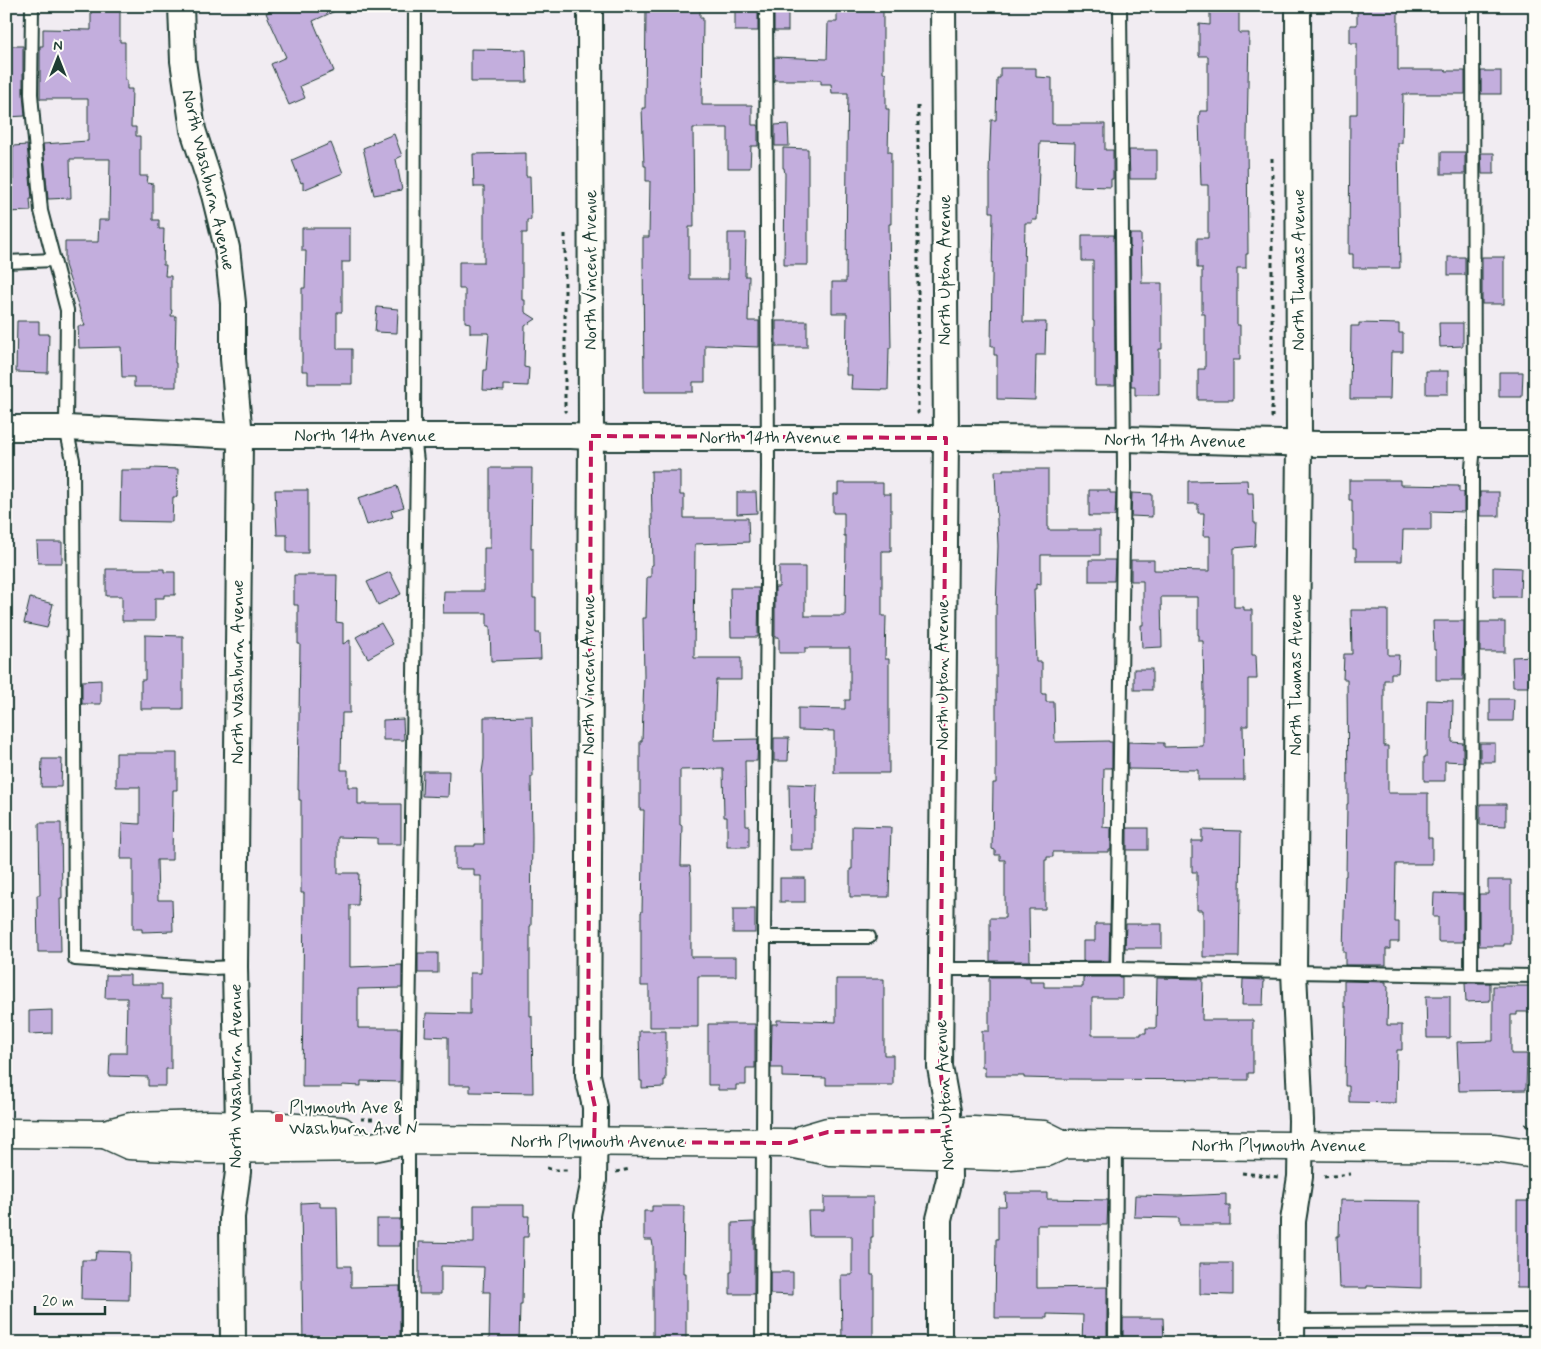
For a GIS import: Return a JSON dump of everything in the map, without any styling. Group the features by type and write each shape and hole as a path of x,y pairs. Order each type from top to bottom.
{"street":[{"name":"North Washburn Avenue","path":"181,6 183,61 193,130 214,195 227,248 233,303 233,359 240,436 235,967 238,1172 232,1217 233,1343"},
{"name":"North Vincent Avenue","path":"587,1343 587,1215 594,1180 595,1107 588,1075 591,436 590,6"},
{"name":"North Upton Avenue","path":"939,1343 939,1219 949,1180 948,1112 940,1067 946,438 943,6"},
{"name":"North Thomas Avenue","path":"1292,1332 1293,1221 1300,1184 1301,1146 1294,972 1299,443 1298,6"},
{"name":"North 14th Avenue","path":"6,428 66,428 240,436 414,435 591,436 610,438 1123,439 1299,443 1535,444"},
{"name":"North Plymouth Avenue","path":"6,1133 105,1134 130,1127 238,1137 268,1126 375,1133 407,1140 776,1143 828,1132 948,1143 1044,1135 1064,1144 1495,1148 1535,1154"},
{"name":"North Plymouth Avenue","path":"1495,1148 1535,1141"}],"lane":[{"path":"32,6 31,94 41,211 67,310 66,428 73,460 75,960 212,968 235,967"},
{"path":"408,1343 407,1140 417,462 414,435 415,6"},
{"path":"762,1343 776,1143 764,937 768,438 766,6"},
{"path":"1117,969 1123,439 1120,6"},
{"path":"1470,974 1472,478 1474,444 1473,6"},
{"path":"6,262 54,260"},
{"path":"764,937 868,937"},
{"path":"941,969 1117,969 1535,976"},
{"path":"1115,1343 1116,1145"},
{"path":"1292,1332 1535,1320"}],"path":[{"path":"918,106 918,413 923,418"},
{"path":"1272,153 1272,417 1279,421"}],"highlighted area":[{"path":"591,436 946,438 940,1067 948,1131 828,1132 789,1143 594,1142 595,1107 588,1075"}],"building":[{"path":"91,6 120,6 120,42 125,42 125,80 127,80 127,89 132,89 131,127 136,127 136,136 140,136 140,176 148,176 147,183 153,184 153,220 159,220 159,229 164,229 163,265 166,265 165,276 171,276 171,316 176,316 176,387 134,387 134,377 122,377 121,347 79,348 78,326 85,326 65,265 65,242 98,242 99,220 109,220 110,159 70,159 71,198 48,199 43,144 88,141 88,99 40,99 40,46 43,46 43,29 91,30"},
{"path":"281,6 346,6 313,21 334,71 300,86 305,98 289,105 271,64 286,57 266,13"},
{"path":"1210,6 1239,6 1239,33 1249,33 1247,138 1248,254 1246,254 1246,268 1237,268 1237,325 1240,325 1240,360 1233,360 1233,400 1198,400 1198,369 1205,369 1205,314 1202,314 1202,268 1197,268 1197,238 1208,238 1208,185 1201,185 1199,118 1200,111 1208,111 1208,56 1199,56 1199,24 1210,25"},
{"path":"1357,6 1398,6 1398,70 1465,71 1465,94 1403,94 1402,143 1398,143 1400,268 1353,268 1353,254 1349,254 1350,114 1357,114 1357,43 1350,43 1350,25 1357,25"},
{"path":"646,8 700,9 700,18 703,18 702,105 752,105 752,125 758,125 758,146 751,146 750,168 728,168 728,128 693,128 694,227 689,227 689,279 728,279 728,233 746,233 745,276 749,276 748,321 759,321 759,347 705,345 705,382 693,382 693,392 644,392 643,237 649,237 650,181 646,181 646,166 644,166 642,108 645,108"},
{"path":"735,8 758,8 758,31 735,31"},
{"path":"774,8 788,8 788,31 774,31"},
{"path":"837,10 883,11 883,73 886,73 886,109 889,109 888,152 891,152 891,224 889,224 891,348 889,348 888,390 851,389 852,375 846,375 847,313 832,313 832,282 846,282 848,93 832,93 831,84 821,84 821,80 774,80 774,57 827,59 828,22 837,22"},
{"path":"11,46 23,46 25,116 8,117 7,93 11,93"},
{"path":"471,49 526,50 527,82 471,82"},
{"path":"1000,68 1036,68 1036,77 1052,78 1052,124 1105,124 1105,150 1113,150 1113,179 1111,179 1111,187 1074,186 1075,143 1040,142 1037,220 1032,220 1032,223 1025,223 1023,322 1046,322 1045,355 1036,355 1035,400 997,399 997,355 994,355 994,346 991,346 993,212 990,212 989,172 991,120 996,120 997,78 1000,78"},
{"path":"1481,71 1501,71 1501,94 1481,94"},
{"path":"788,124 789,146 775,146 775,125"},
{"path":"394,134 402,156 396,159 402,190 374,195 363,148"},
{"path":"331,143 343,173 303,190 303,182 301,183 292,160"},
{"path":"27,145 32,199 30,199 31,211 6,212 6,188 13,187 13,146"},
{"path":"783,148 808,149 808,265 784,265 785,174 783,168"},
{"path":"1129,150 1157,150 1157,179 1130,179"},
{"path":"1441,152 1465,152 1465,174 1441,174"},
{"path":"526,153 526,176 530,176 531,220 527,220 527,233 522,233 522,300 525,300 525,312 536,319 525,326 524,367 529,368 528,386 504,385 504,391 483,390 489,333 470,333 470,323 465,322 465,289 459,289 459,262 484,262 484,187 474,187 473,154"},
{"path":"1481,153 1494,153 1494,174 1482,174"},
{"path":"302,228 350,228 350,262 342,262 342,312 337,312 337,349 352,349 352,384 308,384 308,371 302,371 302,288 305,288 306,251 302,251"},
{"path":"1130,234 1141,234 1142,283 1162,283 1162,349 1159,349 1159,395 1135,395 1135,386 1131,386"},
{"path":"1082,235 1114,235 1115,386 1095,386 1093,261 1082,261"},
{"path":"1448,257 1465,257 1465,275 1448,275"},
{"path":"1482,257 1504,257 1504,304 1482,304"},
{"path":"377,307 398,309 397,333 375,332"},
{"path":"17,321 39,321 39,334 49,334 48,373 16,372"},
{"path":"776,321 807,321 807,347 776,347"},
{"path":"1359,323 1399,324 1399,333 1403,333 1403,352 1391,352 1390,399 1350,399 1351,326 1359,326"},
{"path":"1439,323 1463,323 1463,346 1440,347"},
{"path":"1426,371 1448,371 1448,394 1426,394"},
{"path":"1499,372 1523,372 1522,397 1499,397"},
{"path":"151,468 178,469 177,497 173,497 172,522 120,521 121,470 151,470"},
{"path":"490,468 532,468 531,548 533,548 533,598 536,598 536,633 540,633 541,659 491,661 490,626 487,626 487,613 443,613 444,591 484,591 484,548 490,548"},
{"path":"1003,469 1048,469 1048,530 1100,530 1100,555 1041,555 1041,585 1036,584 1036,589 1034,589 1036,662 1042,662 1042,694 1046,694 1046,702 1054,702 1055,742 1112,742 1112,768 1104,768 1103,827 1111,828 1111,850 1109,852 1053,852 1053,857 1047,857 1047,860 1045,860 1045,909 1029,909 1030,961 990,961 990,918 1005,918 1005,860 1000,860 1000,855 995,855 995,850 992,849 993,783 996,783 998,546 995,471 1003,471"},
{"path":"651,471 680,471 680,495 684,495 684,518 748,518 749,542 695,544 694,658 741,658 741,680 716,680 714,740 758,739 757,761 745,761 746,826 749,826 749,847 727,847 727,817 724,817 723,769 680,770 681,866 690,866 691,877 691,957 736,957 736,976 698,976 698,1027 649,1027 649,986 641,986 644,810 640,810 640,741 642,741 644,676 643,618 646,618 647,577 651,577 651,565 653,565"},
{"path":"1247,480 1248,493 1253,493 1254,523 1256,523 1255,546 1234,548 1234,607 1244,607 1244,610 1252,610 1252,655 1256,655 1257,679 1248,679 1248,726 1243,726 1244,780 1198,780 1198,770 1128,769 1128,742 1164,743 1164,747 1203,746 1204,696 1203,641 1199,641 1198,635 1198,597 1161,597 1162,647 1142,648 1143,581 1131,581 1131,560 1154,560 1154,570 1210,571 1210,536 1203,536 1204,513 1198,513 1198,504 1188,504 1188,481"},
{"path":"1349,480 1400,480 1400,485 1459,486 1459,492 1464,492 1464,512 1431,511 1431,530 1403,530 1402,561 1356,561 1356,549 1353,549 1353,512 1352,500 1349,500"},
{"path":"838,483 883,483 883,494 891,494 891,551 882,551 882,616 886,616 885,659 889,659 889,773 834,773 834,731 798,730 798,708 845,709 845,700 850,700 850,648 805,648 805,653 779,653 779,637 775,637 775,587 779,587 779,567 805,567 805,616 845,616 846,536 844,536 844,513 833,513 833,494 838,494"},
{"path":"397,486 404,507 391,511 393,517 367,525 358,498"},
{"path":"275,490 308,490 308,553 287,553 287,535 277,535"},
{"path":"1089,490 1110,490 1110,493 1116,493 1115,516 1089,516"},
{"path":"737,492 756,492 757,513 737,514"},
{"path":"1480,492 1499,492 1499,516 1480,516"},
{"path":"1132,493 1152,494 1152,517 1131,516"},
{"path":"37,542 62,542 62,563 38,563"},
{"path":"1089,560 1115,560 1114,581 1089,581"},
{"path":"1493,567 1521,568 1520,597 1493,597"},
{"path":"106,569 164,569 164,572 175,572 175,595 164,595 164,598 155,598 155,621 122,621 122,596 106,596"},
{"path":"390,572 401,594 378,605 367,582"},
{"path":"294,575 337,575 336,622 343,623 343,644 350,640 350,713 342,713 341,770 348,770 348,787 358,787 358,804 401,804 401,844 377,844 377,838 338,837 338,873 359,873 358,905 350,905 350,967 402,965 402,988 358,989 358,1028 401,1028 400,1082 361,1081 361,1086 302,1087 304,893 301,893 301,800 299,800 298,790 300,644 298,644 298,605 294,605"},
{"path":"730,588 759,588 758,637 731,637"},
{"path":"30,598 53,604 47,628 24,623"},
{"path":"1351,610 1388,610 1388,655 1399,655 1398,673 1391,673 1391,680 1384,680 1384,746 1388,746 1388,793 1428,793 1428,838 1432,838 1432,864 1396,864 1395,922 1399,922 1399,942 1390,942 1390,949 1386,949 1386,965 1345,965 1345,952 1343,952 1348,804 1347,679 1343,679 1344,654 1352,654"},
{"path":"1433,621 1464,621 1463,680 1436,680 1436,650 1434,650"},
{"path":"1480,622 1505,622 1505,652 1480,652"},
{"path":"381,623 393,644 368,658 356,637"},
{"path":"145,635 183,636 183,709 141,709 141,680 145,680"},
{"path":"1535,656 1535,687 1513,687 1512,657"},
{"path":"1134,669 1152,669 1152,690 1134,690"},
{"path":"101,680 101,704 82,704 82,681"},
{"path":"1490,699 1514,699 1513,721 1490,721"},
{"path":"1427,700 1453,701 1452,742 1463,743 1463,762 1445,761 1445,781 1424,781"},
{"path":"532,716 530,1016 532,1016 533,1093 470,1092 470,1085 448,1085 448,1037 425,1036 426,1013 470,1014 470,973 481,973 481,876 474,876 474,869 455,869 455,846 484,844 482,772 484,759 484,717"},
{"path":"403,719 404,740 383,740 383,720"},
{"path":"774,738 789,738 788,761 774,761"},
{"path":"1480,743 1495,743 1495,762 1480,762"},
{"path":"116,753 177,753 177,790 173,790 172,860 157,860 158,900 172,900 173,931 142,932 142,929 133,929 133,859 121,859 122,823 140,824 140,787 116,787"},
{"path":"42,759 62,759 61,787 41,787"},
{"path":"423,771 449,771 448,797 422,796"},
{"path":"789,784 817,785 816,817 814,817 814,850 790,850"},
{"path":"1480,804 1506,804 1506,826 1480,825"},
{"path":"39,823 61,823 61,952 38,952 37,895 40,895"},
{"path":"852,826 891,827 889,897 850,897"},
{"path":"1127,828 1148,828 1148,850 1127,850"},
{"path":"1202,830 1241,831 1239,957 1203,957 1203,910 1197,910 1197,872 1192,872 1192,841 1202,841"},
{"path":"780,878 805,878 805,902 780,902"},
{"path":"1488,880 1511,880 1511,944 1504,944 1504,946 1479,946 1479,894 1488,894"},
{"path":"1434,893 1463,894 1463,942 1438,942 1438,917 1433,917"},
{"path":"733,909 755,909 755,933 733,933"},
{"path":"1095,924 1110,924 1109,961 1083,961 1083,941 1095,941"},
{"path":"1126,924 1162,924 1162,948 1125,948"},
{"path":"418,953 438,953 438,973 418,973"},
{"path":"106,975 130,975 130,984 162,984 162,999 171,999 171,1069 166,1069 166,1086 148,1086 148,1077 109,1076 110,1053 126,1053 127,998 105,998"},
{"path":"990,977 1030,977 1030,982 1044,982 1044,987 1083,987 1083,977 1122,977 1122,998 1092,998 1092,1035 1141,1035 1141,1033 1146,1033 1146,1028 1156,1028 1157,978 1203,979 1202,1020 1253,1020 1253,1073 1248,1073 1248,1080 1062,1079 1024,1078 1024,1076 985,1076 985,1067 982,1067 982,1031 989,1031"},
{"path":"836,979 884,979 884,1055 893,1055 893,1085 826,1085 826,1078 782,1077 782,1068 771,1068 772,1024 777,1024 777,1020 836,1022"},
{"path":"1243,979 1264,980 1263,1005 1242,1005"},
{"path":"1344,981 1386,982 1386,986 1388,986 1387,1025 1402,1025 1402,1050 1397,1050 1396,1103 1349,1102 1349,1086 1345,1086 1346,1007 1344,1007"},
{"path":"1465,983 1490,983 1490,1001 1466,1002"},
{"path":"1493,986 1535,986 1535,1012 1517,1012 1517,1015 1511,1015 1511,1054 1527,1054 1526,1090 1459,1091 1457,1042 1493,1041"},
{"path":"1426,996 1450,996 1450,1038 1427,1038"},
{"path":"52,1010 52,1033 29,1034 29,1011"},
{"path":"708,1024 755,1024 755,1068 746,1068 746,1085 736,1085 736,1090 718,1090 718,1085 708,1085"},
{"path":"639,1031 666,1031 666,1080 664,1080 664,1087 642,1088 642,1081 640,1081"},
{"path":"1005,1193 1047,1193 1047,1199 1108,1200 1107,1225 1037,1225 1037,1288 1107,1287 1107,1343 1082,1343 1083,1315 1047,1314 1047,1318 995,1318 998,1206 1006,1206"},
{"path":"1226,1194 1226,1206 1230,1206 1230,1225 1179,1225 1179,1218 1134,1217 1135,1195"},
{"path":"824,1197 873,1197 871,1275 874,1275 873,1343 842,1343 841,1275 852,1275 852,1236 809,1236 808,1211 824,1211"},
{"path":"1340,1200 1421,1201 1421,1288 1367,1286 1367,1288 1339,1288 1337,1236 1339,1236"},
{"path":"1517,1201 1535,1201 1535,1288 1517,1288"},
{"path":"320,1202 320,1207 337,1207 338,1266 351,1266 351,1287 400,1286 400,1338 341,1338 341,1343 303,1343 301,1203"},
{"path":"474,1205 524,1205 524,1216 529,1216 528,1237 523,1237 522,1305 520,1305 519,1343 489,1343 490,1292 483,1292 484,1267 441,1266 441,1294 419,1294 419,1242 474,1243"},
{"path":"652,1206 684,1206 683,1273 686,1273 686,1343 653,1343 653,1246 652,1240 644,1240 644,1211 652,1211"},
{"path":"377,1219 400,1219 400,1246 377,1246"},
{"path":"754,1222 754,1294 730,1294 732,1223"},
{"path":"98,1251 130,1252 129,1300 81,1299 82,1260 95,1260 96,1252 98,1253"},
{"path":"1200,1263 1233,1263 1233,1295 1200,1294"},
{"path":"770,1272 793,1272 793,1295 770,1294"},
{"path":"1123,1318 1163,1318 1164,1342 1123,1343"}],"place":[{"name":"Plymouth Ave & Washburn Ave N","path":"279,1118"}]}
